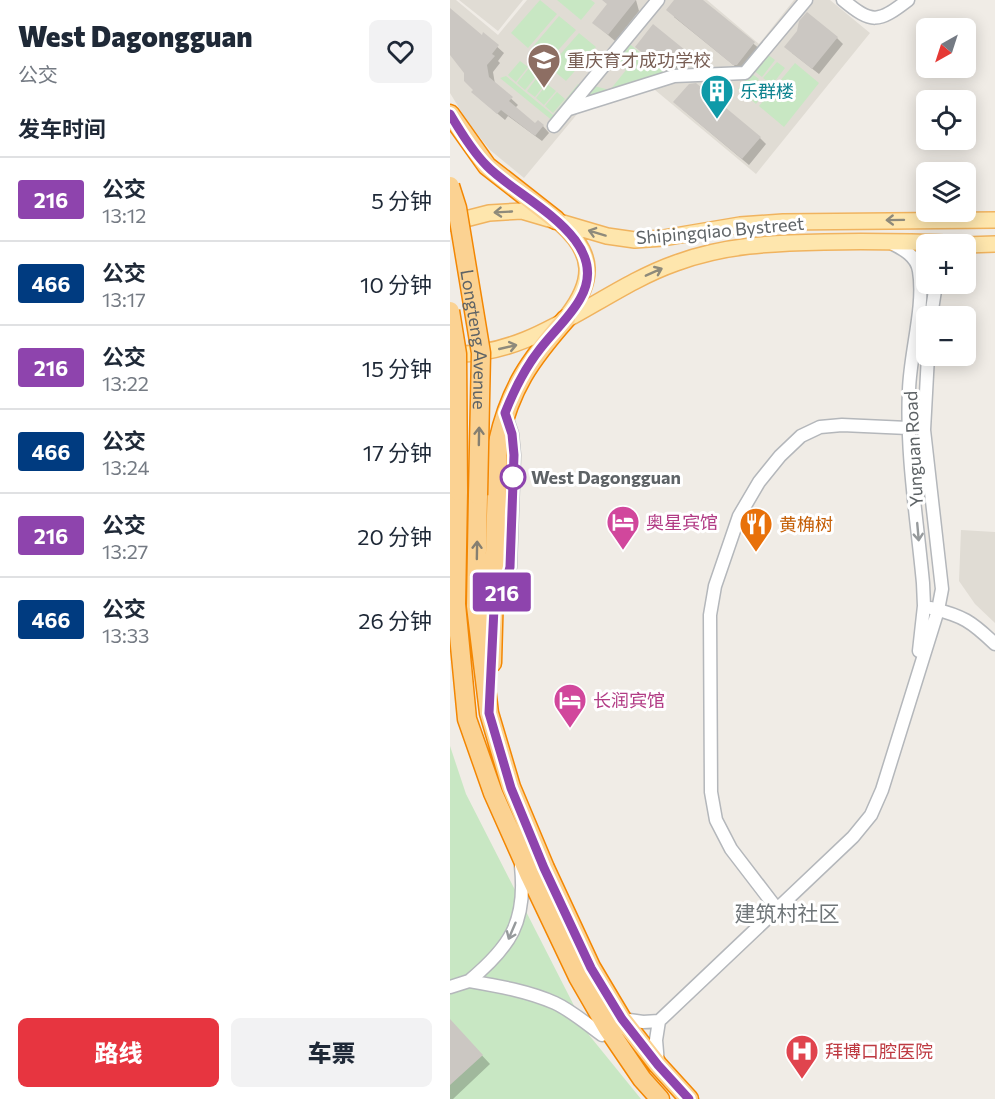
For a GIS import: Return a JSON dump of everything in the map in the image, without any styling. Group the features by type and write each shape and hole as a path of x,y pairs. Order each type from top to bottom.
{"highway":[{"path":"450,114 487,166 556,220"},
{"name":"Longteng Avenue","path":"450,186 457,208 481,353 476,606 489,713"},
{"name":"Longteng Avenue","path":"450,311 457,354 456,604 467,718 493,793 578,976 608,1029 642,1079 660,1099"},
{"path":"566,319 538,350 515,388 505,413 498,442 489,713 511,788 544,868 591,968 622,1019 658,1065 689,1099"},
{"path":"450,354 468,378 480,405"},
{"path":"450,674 460,725 483,798 523,884 569,980 602,1035 642,1079"}],"main road":[{"name":"Shipingqiao Bystreet","path":"450,223 489,213 522,211 607,236 635,240 772,222 995,220"},
{"path":"556,220 574,236 585,256 588,276 581,298 566,319"},
{"name":"Shipingqiao Bystreet","path":"450,354 465,355 518,344 651,273 700,255 742,246 772,243 916,243"},
{"name":"Shipingqiao Bystreet","path":"976,245 995,244"}],"street":[{"path":"554,126 658,0"},
{"path":"569,108 674,76 745,73 806,0"},
{"path":"843,0 859,14 873,19 889,15 908,0"},
{"name":"Yunguan Road","path":"885,241 902,248 916,260"},
{"name":"Yunguan Road","path":"917,676 924,606 908,428 909,387 920,294"},
{"name":"Yunguan Road","path":"659,1021 853,837 871,815 882,790 938,610 942,589 924,430 927,366"},
{"path":"777,909 731,849 716,820 711,792 710,615 715,586 739,516 759,482 780,456 801,436 820,427 842,425 908,428"},
{"path":"924,606 956,614 973,623 995,644"},
{"path":"450,987 469,981 496,957 511,937 518,916 523,884 519,853"},
{"path":"469,981 538,997 577,1016 602,1035"},
{"path":"622,1019 643,1022 659,1021 656,1040 658,1065"}],"shaded area":[{"name":"重庆育才成功学校","path":"450,0 456,0 498,35 527,0 707,0 759,44 794,0 830,0 870,33 756,174 649,85 583,107 524,178 490,150 467,121 450,93"},
{"path":"459,0 523,0 498,31"},
{"path":"961,530 995,532 995,623 975,604 959,581"}],"green space":[{"path":"540,0 557,14 528,48 511,33"},
{"path":"557,0 591,0 595,3 581,20"},
{"path":"559,16 576,30 546,64 530,50"},
{"path":"579,33 596,47 566,81 549,67"},
{"path":"626,41 666,74 575,104 590,85 610,90 626,70 613,58"},
{"path":"767,54 775,60 762,77 753,70"},
{"path":"520,61 528,67 516,82 508,75"},
{"path":"777,62 785,68 772,85 763,78"},
{"path":"795,63 819,83 784,127 759,106"},
{"path":"529,68 537,75 525,90 517,83"},
{"path":"751,73 759,79 746,96 738,89"},
{"path":"506,76 553,115 578,84 582,87 554,122 500,78"},
{"path":"538,76 546,83 535,97 527,91"},
{"path":"761,80 769,87 756,104 748,97"},
{"path":"547,84 556,91 544,105 536,98"},
{"path":"557,92 565,99 553,113 545,106"},
{"path":"450,746 466,794 589,1035 641,1099 450,1099"}],"building":[{"path":"602,0 636,0 608,35 592,23 607,4"},
{"path":"674,0 703,0 755,42 737,65 733,65 666,10"},
{"path":"450,8 482,35 483,32 499,45 492,54 495,56 487,65 489,77 513,97 509,101 535,123 538,120 544,125 535,136 501,110 497,114 471,92 473,90 464,81 464,73 450,55"},
{"path":"807,12 838,37 812,69 784,47 797,31 799,21"},
{"path":"653,24 685,50 670,69 664,70 635,47"},
{"name":"乐群楼","path":"696,83 761,137 742,159 673,102 689,84"},
{"path":"450,1019 483,1055 450,1085"}],"bus line":[{"name":"216","path":"450,114 487,166 574,236 585,256 588,276 581,298 566,319 538,350 515,388 505,413 512,434 514,455 510,567 505,586 494,608 489,713 511,788 544,868 591,968 622,1019 658,1065 689,1099"}],"place":[{"name":"重庆育才成功学校","path":"544,89"},
{"name":"乐群楼","path":"717,120"},
{"name":"West Dagongguan","path":"513,477"},
{"name":"奥星宾馆","path":"623,551"},
{"name":"黄桷树","path":"756,553"},
{"name":"长润宾馆","path":"570,729"},
{"name":"拜博口腔医院","path":"802,1080"}],"district":[{"name":"建筑村社区","path":"787,912"}]}
